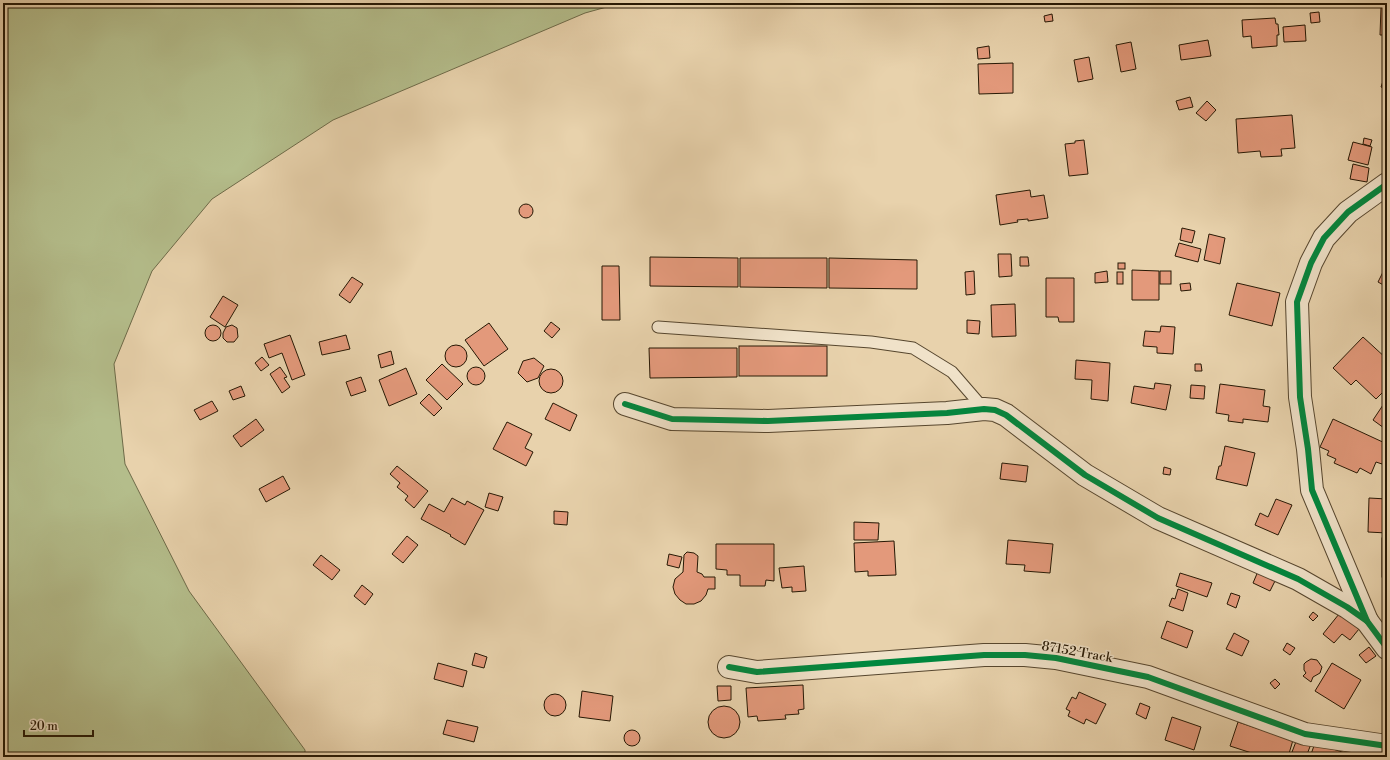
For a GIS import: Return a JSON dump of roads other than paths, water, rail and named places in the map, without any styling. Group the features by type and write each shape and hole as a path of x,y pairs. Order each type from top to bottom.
{"street":[{"path":"1387,184 1348,212 1324,238 1311,263 1297,302 1300,397 1308,448 1312,490 1367,621 1387,648"},
{"path":"625,404 672,419 768,421 947,413 984,409 995,410 1006,415 1085,475 1158,518 1298,579 1347,607 1367,621"},
{"name":"87152 Track","path":"729,667 757,672 984,655 1025,654 1056,658 1148,677 1305,734 1387,746"}],"lane":[{"path":"658,328 871,342 913,348 952,372 984,409"}]}
